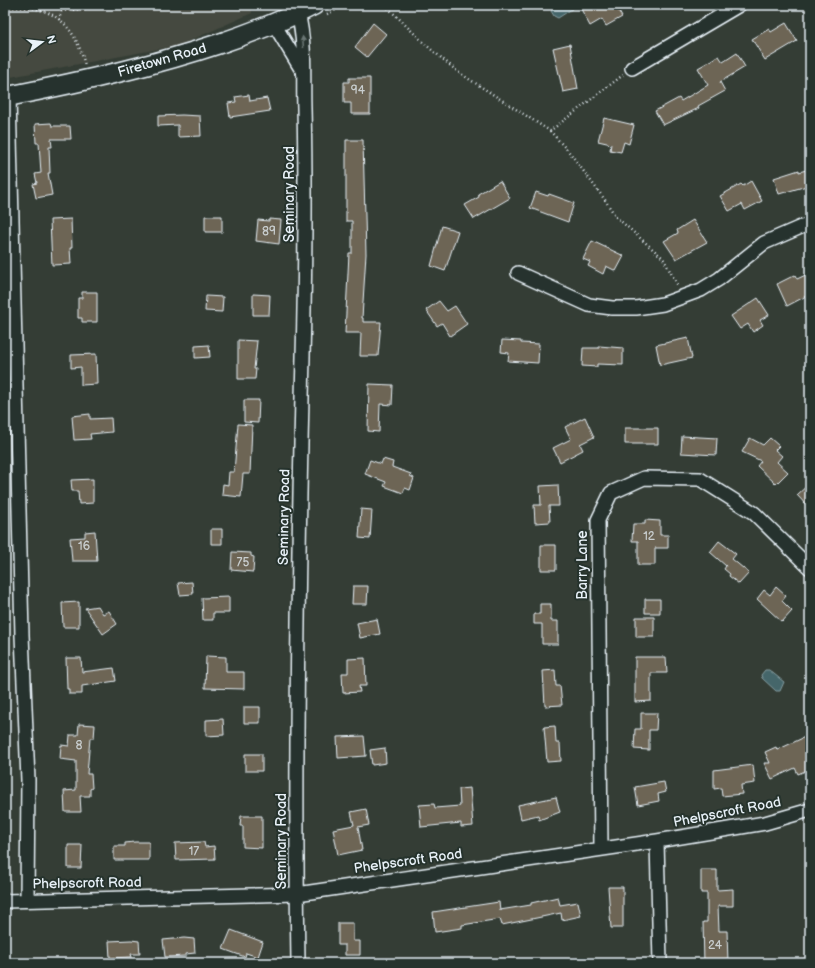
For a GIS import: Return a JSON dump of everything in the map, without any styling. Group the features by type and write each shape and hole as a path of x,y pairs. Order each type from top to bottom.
{"street":[{"path":"632,68 740,5"},
{"name":"Firetown Road","path":"7,96 80,82 175,58 274,24 306,9"},
{"name":"Seminary Road","path":"298,963 297,727 305,284 304,53 302,30 306,9"},
{"name":"Seminary Road","path":"274,24 303,72"},
{"path":"7,96 22,635 28,780 27,900"},
{"path":"518,273 589,305 636,308 663,304 701,290 719,279 764,243 801,227 810,225"},
{"name":"Barry Lane","path":"601,849 598,520 611,494 644,478 700,479 754,513 810,568"},
{"name":"Phelpscroft Road","path":"5,901 297,894 657,841 765,823 810,810"},
{"path":"657,841 660,963"}],"path":[{"path":"59,20 63,5"},
{"path":"61,11 119,5"},
{"path":"385,5 426,45 458,72 550,131 570,153 616,217 663,258 684,297"},
{"path":"5,8 28,6 40,9 59,20 72,32 78,42 85,68"},
{"path":"550,131 632,68"}],"shaded area":[{"path":"5,5 252,5 252,13 180,45 5,78"}],"water":[{"path":"558,5 573,5 572,9 558,18 554,16 551,11"},
{"path":"765,670 769,670 784,682 780,691 776,691 762,678 761,675"}],"building":[{"path":"588,5 615,5 622,17 606,26 602,19 590,26 581,9"},
{"path":"373,23 386,34 367,57 355,47"},
{"path":"786,23 797,41 765,60 752,39 769,29 771,32"},
{"path":"570,44 578,89 563,92 553,48"},
{"path":"737,53 745,67 720,82 725,91 698,106 699,108 663,125 655,111 679,98 681,101 708,85 698,68 719,56 723,62"},
{"path":"349,78 370,78 370,114 351,114 351,103 344,103 344,82 349,82"},
{"path":"249,95 250,101 267,98 270,111 230,117 228,103 236,102 235,97"},
{"path":"158,116 200,116 201,136 178,137 178,125 158,126"},
{"path":"604,118 634,125 629,144 624,142 621,152 610,150 611,144 598,141"},
{"path":"51,123 52,126 70,126 71,139 51,139 52,147 49,147 50,173 48,173 52,195 36,198 33,184 37,183 35,174 41,173 39,143 36,143 35,124"},
{"path":"346,140 363,140 366,254 362,318 363,322 381,322 378,356 360,356 361,333 345,333 349,253 352,253 352,221 346,221"},
{"path":"810,169 810,185 779,194 774,178 799,170 799,172"},
{"path":"500,181 510,198 474,219 465,205 479,197 478,194"},
{"path":"751,181 762,201 745,210 742,204 729,211 720,196 741,184 743,186"},
{"path":"536,192 548,196 549,194 574,203 568,222 530,208"},
{"path":"205,216 222,216 222,232 205,232"},
{"path":"71,219 71,264 52,265 50,220"},
{"path":"269,219 281,220 279,244 256,241 258,220 269,221"},
{"path":"693,220 707,242 676,259 664,241 678,233 677,230"},
{"path":"442,226 458,231 445,271 431,266"},
{"path":"592,241 624,256 616,271 606,266 603,274 588,266 590,262 583,259"},
{"path":"810,273 810,294 787,306 777,284 795,275 797,279"},
{"path":"82,292 97,292 97,322 82,322 82,318 78,318 78,298 82,298"},
{"path":"253,294 270,295 269,315 253,315"},
{"path":"206,296 223,297 222,312 205,311"},
{"path":"758,298 769,315 760,320 763,325 753,332 748,324 740,329 731,316"},
{"path":"439,301 447,311 455,306 467,324 450,336 442,323 437,326 426,310"},
{"path":"688,338 692,358 660,365 656,345"},
{"path":"238,340 257,341 254,369 256,369 255,379 238,379"},
{"path":"502,340 539,344 538,363 508,361 509,353 501,352"},
{"path":"209,345 210,357 195,358 195,346"},
{"path":"599,346 623,348 623,365 597,364 597,367 582,366 583,348 599,348"},
{"path":"96,354 97,384 81,385 81,367 71,368 71,355"},
{"path":"369,384 393,385 392,405 380,404 379,432 368,431"},
{"path":"244,400 259,400 258,423 244,422"},
{"path":"90,414 90,419 111,418 112,432 90,434 91,439 74,440 72,416"},
{"path":"585,417 594,437 580,444 583,450 560,462 553,448 571,439 565,427"},
{"path":"238,424 252,425 250,474 243,474 241,497 222,495 223,484 228,485 229,472 234,472"},
{"path":"625,428 658,428 658,444 625,444"},
{"path":"682,436 717,438 716,455 681,453"},
{"path":"750,438 763,445 770,438 779,446 775,450 782,456 777,462 788,472 776,484 757,466 761,461 742,452"},
{"path":"383,459 393,462 392,467 411,474 410,476 414,478 410,490 405,488 403,493 384,486 386,482 365,474 370,460 381,464"},
{"path":"93,479 93,503 79,504 78,491 72,491 71,480"},
{"path":"810,483 810,509 797,495"},
{"path":"558,485 559,506 549,506 550,522 535,523 534,505 541,505 540,486"},
{"path":"361,509 372,510 370,539 359,538"},
{"path":"645,520 660,521 660,535 668,535 668,548 655,548 655,565 638,565 638,541 632,541 633,524 645,524"},
{"path":"211,529 222,529 222,544 211,544"},
{"path":"95,531 97,561 72,561 70,538 85,537 85,532"},
{"path":"719,541 736,554 732,559 749,573 739,584 729,576 730,574 724,569 726,566 710,552"},
{"path":"541,545 556,545 556,570 541,570"},
{"path":"232,552 251,553 251,556 254,557 253,572 231,570"},
{"path":"192,582 193,594 180,595 178,583"},
{"path":"353,586 368,586 367,604 352,604"},
{"path":"776,587 786,596 782,601 792,611 782,622 757,599 764,590 770,595"},
{"path":"229,597 229,613 213,613 213,620 203,620 202,598"},
{"path":"645,599 660,599 660,613 645,613"},
{"path":"79,602 79,627 63,627 62,603"},
{"path":"540,604 551,604 551,621 558,621 558,644 542,644 542,624 534,624 534,614 540,614"},
{"path":"98,606 103,614 109,611 117,624 103,634 85,608"},
{"path":"636,617 654,617 654,637 636,637"},
{"path":"377,619 380,634 360,638 357,623"},
{"path":"206,656 226,657 226,672 244,672 244,689 205,688"},
{"path":"635,657 666,657 667,673 651,673 651,701 635,702"},
{"path":"66,658 81,658 82,672 114,668 116,681 82,686 82,694 69,694 69,689 67,689"},
{"path":"365,658 366,686 359,686 360,692 343,693 342,673 348,673 348,659"},
{"path":"555,670 556,686 560,686 562,705 545,706 543,671"},
{"path":"244,707 260,707 260,723 244,723"},
{"path":"641,713 657,713 656,730 649,730 649,750 634,749 635,729 641,729"},
{"path":"223,719 224,735 206,736 206,720"},
{"path":"79,724 95,725 94,738 90,738 87,774 91,774 92,788 90,789 90,796 80,796 81,812 65,812 64,791 76,790 76,761 60,759 61,745 69,746 70,735 78,735"},
{"path":"555,726 556,743 560,743 561,761 547,762 544,727"},
{"path":"364,736 366,756 338,758 337,737"},
{"path":"807,736 810,743 810,769 798,774 795,768 772,779 764,763 770,763 765,752 776,747 777,750"},
{"path":"385,748 386,763 372,765 370,750"},
{"path":"245,754 262,754 262,771 245,771"},
{"path":"753,765 755,783 741,785 742,794 722,796 721,788 714,789 714,770"},
{"path":"664,782 666,792 658,794 659,801 638,805 635,787"},
{"path":"470,788 473,826 461,827 461,823 421,827 419,805 434,804 435,808 460,806 459,789"},
{"path":"556,797 560,812 539,820 538,815 521,819 518,805"},
{"path":"366,809 369,825 358,827 362,850 338,855 333,829 354,825 351,812"},
{"path":"241,816 262,816 262,848 243,847 243,826 240,826"},
{"path":"149,842 149,860 114,860 114,846 125,846 125,843"},
{"path":"204,842 205,847 214,846 215,859 176,860 175,843"},
{"path":"68,845 82,845 81,868 68,868"},
{"path":"701,870 717,870 717,890 733,889 733,906 718,906 719,931 727,931 728,963 704,963 703,922 707,922 707,893 701,893"},
{"path":"608,887 623,887 623,928 611,928"},
{"path":"558,897 560,905 578,902 581,916 562,920 561,913 502,925 500,919 462,925 462,928 435,932 433,912 499,902 500,910 531,905 531,903"},
{"path":"338,923 353,923 353,941 360,941 360,955 345,955 345,945 338,945"},
{"path":"231,930 263,942 258,957 246,953 245,957 223,949"},
{"path":"184,938 194,939 195,953 186,954 186,956 165,957 163,940"},
{"path":"109,941 139,941 140,954 131,954 132,957 110,958"}]}
